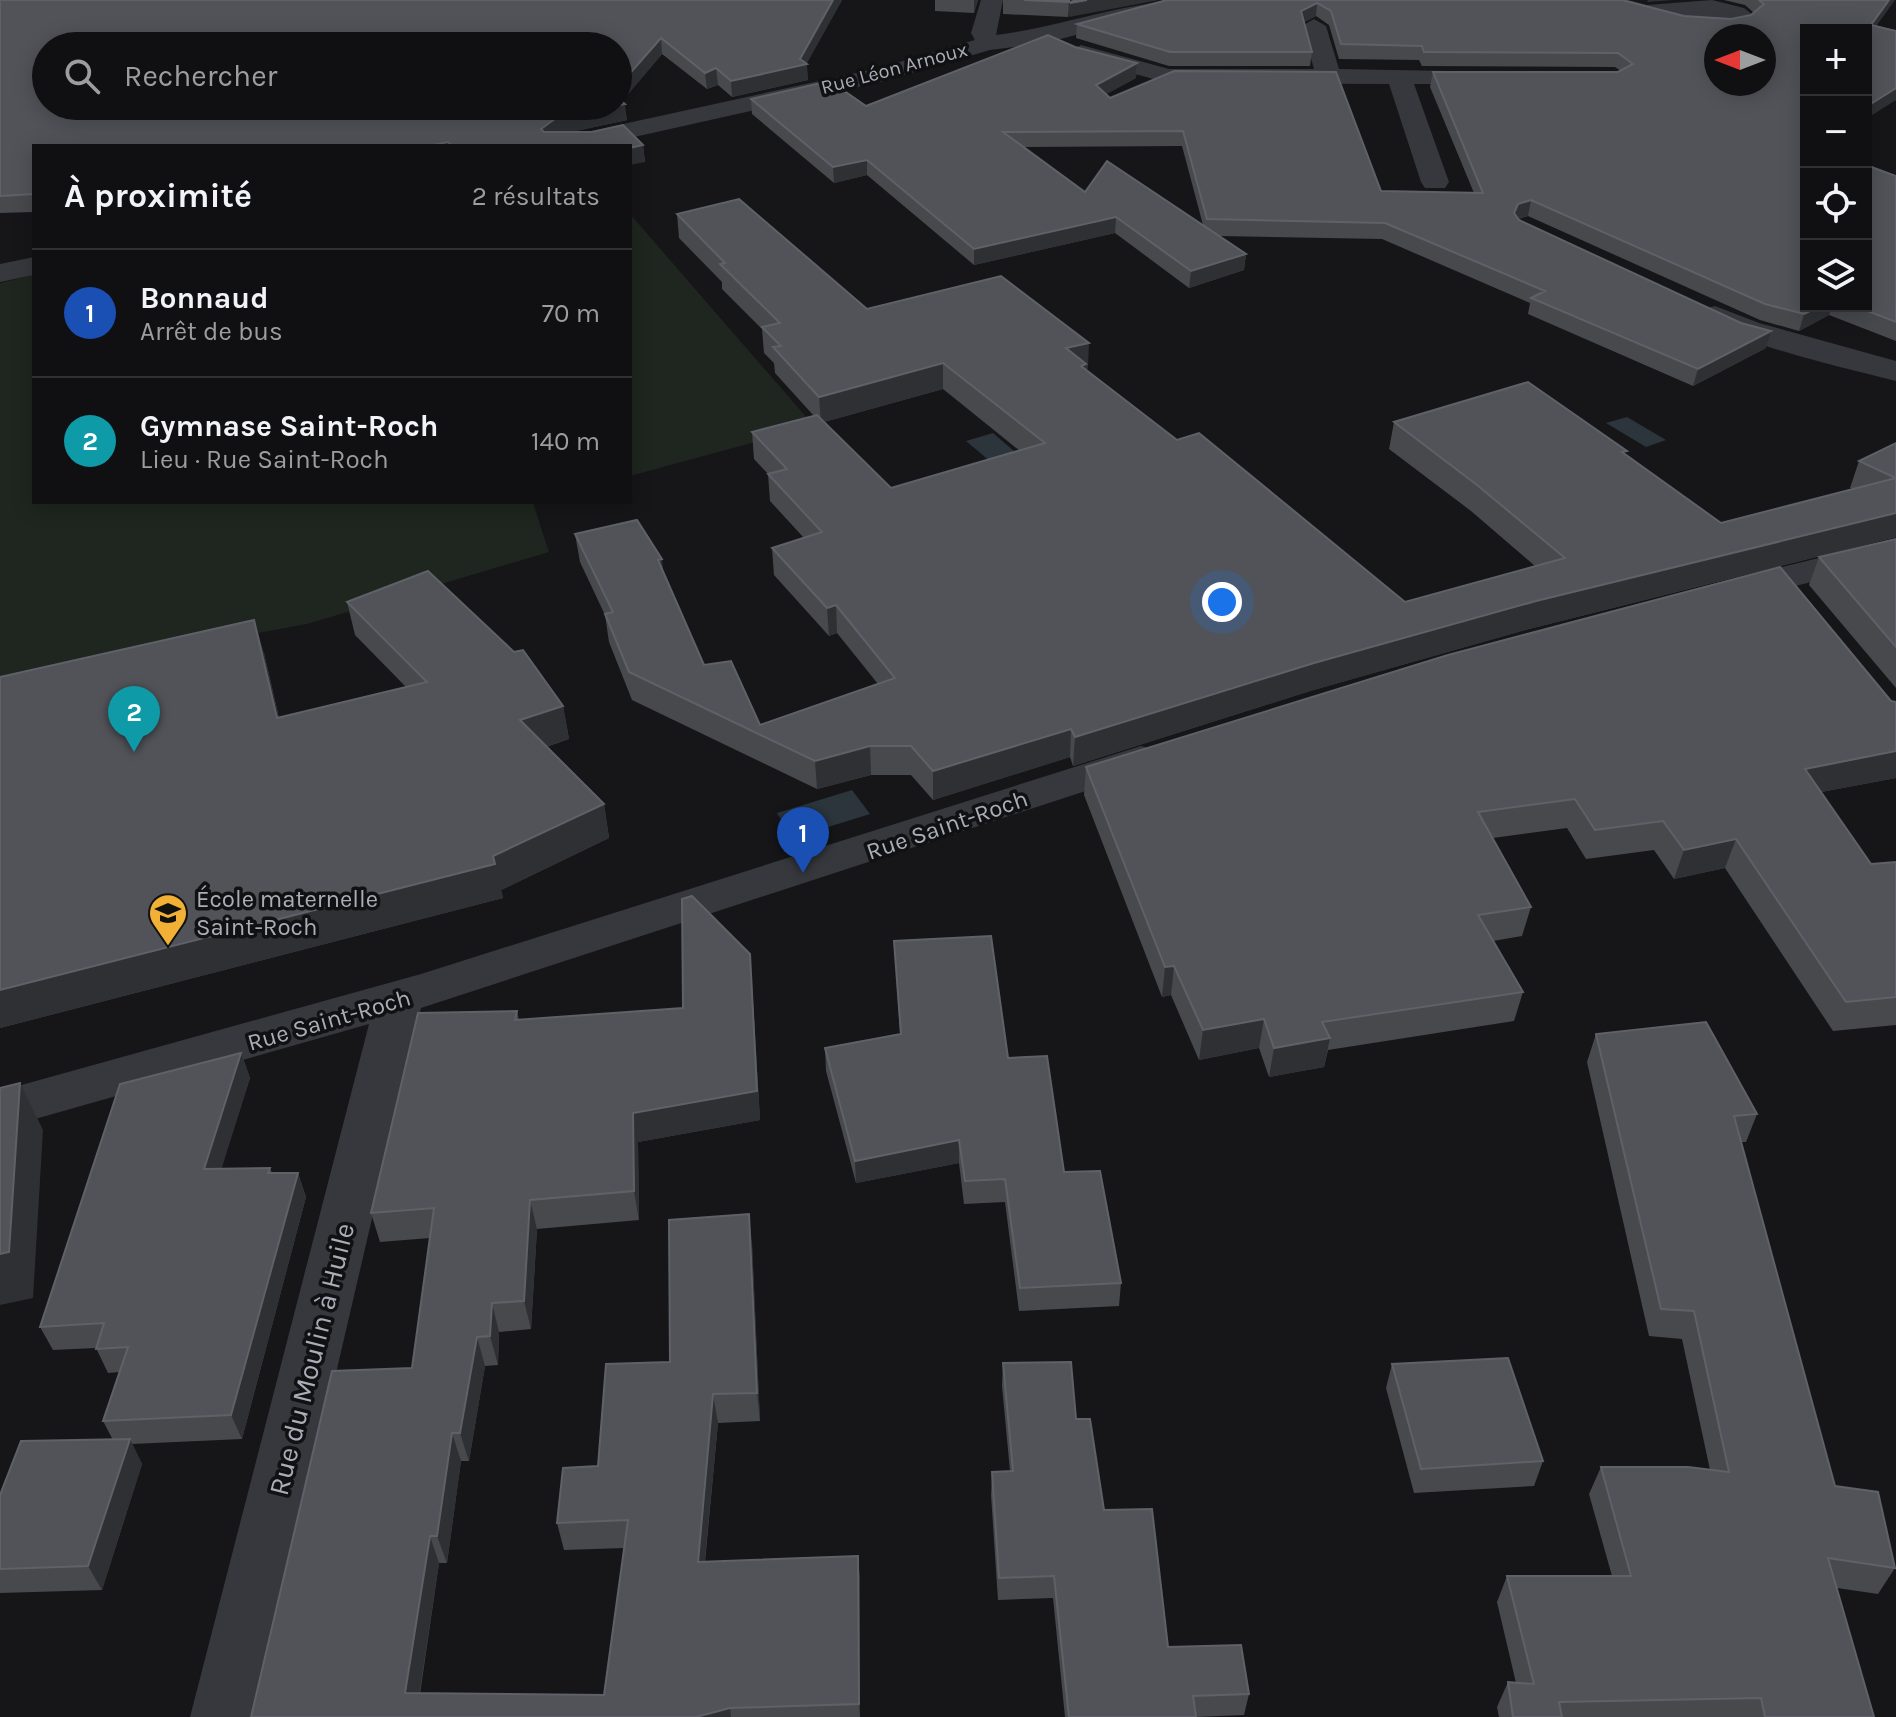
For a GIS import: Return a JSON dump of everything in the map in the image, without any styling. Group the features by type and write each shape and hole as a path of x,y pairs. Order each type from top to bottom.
{"street":[{"path":"988,43 983,33 992,0"},
{"name":"Rue Léon Arnoux","path":"568,144 884,74 988,43 1045,36 1183,0"},
{"path":"1604,0 1647,12"},
{"path":"1314,26 1329,78"},
{"path":"1045,36 1083,53 1168,76 1522,77"},
{"path":"1140,89 1168,76"},
{"path":"1399,77 1435,182"},
{"path":"0,273 32,266"},
{"path":"1693,304 1748,330 1896,371"},
{"path":"1691,602 1791,590 1896,550"},
{"name":"Rue Saint-Roch","path":"0,1110 399,1000 803,873 1183,746"},
{"name":"Rue du Moulin à Huile","path":"223,1717 399,1000"}],"shaded area":[{"path":"632,216 814,426 632,475"},
{"path":"32,275 32,504 533,504 549,552 307,624 0,680 0,283"},
{"path":"1627,417 1666,440 1646,447 1606,423"},
{"path":"993,433 1022,458 997,467 966,441"},
{"path":"852,790 870,814 793,838 777,813"}],"building":[{"path":"0,0 833,0 800,59 807,64 731,81 716,68 705,73 661,38 632,71 632,32 32,32 32,120 553,120 541,129 544,132 592,132 623,125 643,145 632,148 632,144 448,142 32,144 32,194 0,196"},
{"path":"1024,0 1069,0 1069,2"},
{"path":"1167,0 1622,0 1684,16 1731,19 1751,15 1764,4 1759,0 1889,0 1872,24 1800,24 1800,312 1808,312 1804,314 1765,304 1531,200 1518,204 1514,213 1519,220 1741,323 1771,331 1698,369 1531,298 1545,291 1385,223 1207,219 1183,131 1003,132 1085,192 1107,161 1246,254 1191,271 1116,217 974,249 867,160 833,167 751,99 830,81 866,106 1048,35 1075,47 1137,63 1096,85 1110,98 1174,71 1336,72 1381,191 1483,193 1433,72 1618,72 1633,64 1618,53 1424,52 1422,46 1341,44 1331,11 1317,3 1301,11 1312,52 1170,52 1077,24"},
{"path":"1872,25 1896,31 1896,88 1872,103"},
{"path":"1872,167 1896,176 1896,322 1870,312"},
{"path":"739,199 867,309 1001,276 1089,343 1066,348 1086,364 1081,366 1177,440 1199,433 1405,602 1565,558 1394,422 1528,382 1627,451 1622,452 1721,523 1896,478 1896,513 1536,601 1314,663 1075,737 1071,729 933,771 911,746 870,746 815,761 629,672 605,614 613,612 575,534 637,520 662,559 658,560 704,665 731,661 760,725 895,678 836,605 827,608 772,548 822,532 768,474 787,469 752,432 817,415 891,488 1045,443 943,363 819,397 773,347 781,346 762,327 780,323 720,264 725,263 677,214"},
{"path":"1896,443 1896,478 1859,461"},
{"path":"1896,539 1896,647 1819,557"},
{"path":"1780,567 1891,701 1896,702 1896,751 1805,769 1871,864 1896,862 1896,997 1846,1002 1736,839 1684,850 1663,821 1595,830 1575,799 1478,812 1531,907 1478,915 1523,992 1322,1022 1330,1038 1274,1048 1264,1019 1203,1030 1174,966 1165,967 1086,767 1448,655"},
{"path":"428,571 514,652 523,650 563,706 520,720 604,804 493,856 495,864 0,990 0,677 254,620 277,718 427,682 347,602"},
{"path":"692,896 750,954 757,1091 633,1113 634,1191 530,1200 524,1301 492,1303 490,1336 477,1337 460,1433 452,1433 437,1536 430,1536 405,1693 604,1695 628,1520 557,1523 563,1468 598,1466 606,1364 670,1362 669,1220 749,1214 757,1393 713,1394 698,1562 858,1556 859,1704 730,1708 696,1717 251,1717 332,1371 412,1368 434,1208 371,1213 418,1013 517,1011 515,1020 683,1008 682,899"},
{"path":"991,936 1008,1058 1047,1056 1064,1172 1100,1171 1121,1283 1020,1288 1005,1179 965,1181 959,1140 855,1161 825,1048 901,1034 894,941"},
{"path":"1706,1022 1757,1114 1734,1116 1835,1486 1878,1492 1895,1568 1828,1558 1874,1717 1765,1717 1761,1698 1559,1702 1562,1717 1513,1717 1508,1682 1534,1684 1507,1576 1631,1576 1601,1467 1688,1467 1729,1472 1694,1311 1661,1309 1596,1034"},
{"path":"241,1053 204,1169 270,1168 268,1173 298,1173 231,1415 103,1421 128,1347 96,1349 104,1323 40,1327 120,1084"},
{"path":"20,1083 9,1252 0,1254 0,1088"},
{"path":"1508,1358 1543,1461 1421,1469 1392,1364"},
{"path":"1071,1362 1076,1419 1090,1419 1104,1510 1152,1509 1168,1647 1241,1645 1249,1694 1193,1696 1196,1717 1069,1717 1054,1576 999,1578 992,1472 1013,1471 1003,1363"},
{"path":"130,1439 88,1566 0,1569 0,1495 21,1441"}],"place":[{"name":"Gymnase Saint-Roch","path":"134,752"},
{"name":"Bonnaud","path":"803,873"},
{"name":"École maternelle Saint-Roch","path":"168,947"}]}
